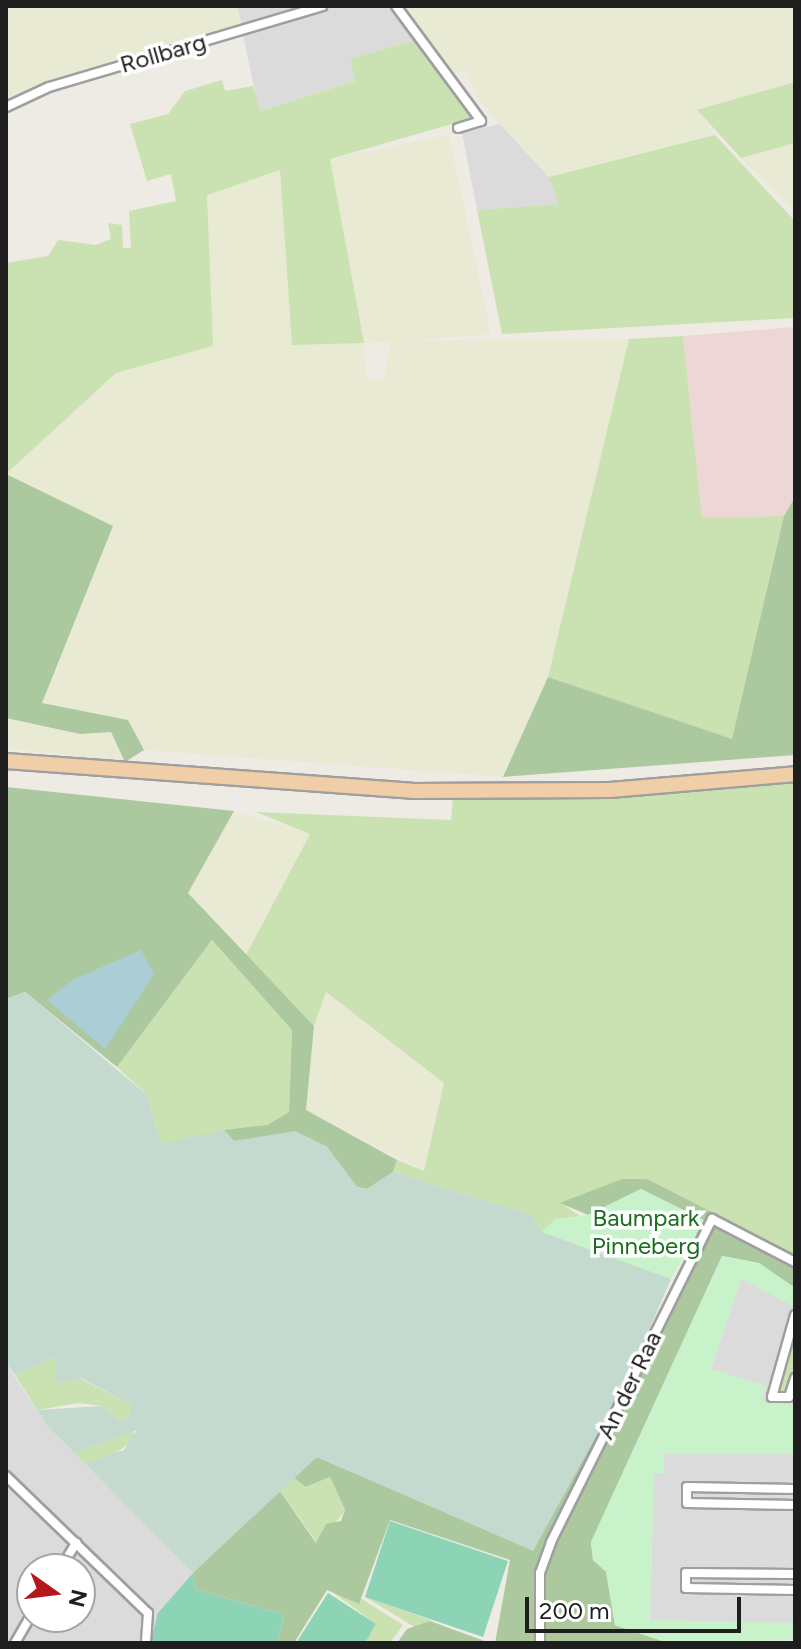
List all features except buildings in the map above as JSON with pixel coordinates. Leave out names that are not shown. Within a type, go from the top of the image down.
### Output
[{"type":"main road","points":[[6,761],[412,791],[610,790],[795,774]]},
{"type":"street","name":"Rollbarg","points":[[6,107],[49,87],[322,6]]},
{"type":"street","points":[[396,6],[481,121],[458,128]]},
{"type":"street","name":"An der Raa","points":[[540,1643],[540,1573],[551,1542],[712,1219],[795,1262]]},
{"type":"street","points":[[795,1315],[770,1392],[784,1401],[793,1391],[795,1378]]},
{"type":"street","points":[[6,1476],[148,1613],[146,1643]]},
{"type":"street","points":[[795,1489],[687,1487],[687,1503],[795,1505]]},
{"type":"street","points":[[763,1489],[763,1504]]},
{"type":"street","points":[[70,1553],[76,1543]]},
{"type":"street","points":[[795,1574],[686,1573],[686,1588],[795,1590]]},
{"type":"street","points":[[761,1574],[761,1589]]},
{"type":"shaded area","points":[[237,6],[390,6],[415,40],[350,59],[355,81],[259,111]]},
{"type":"shaded area","points":[[500,124],[549,177],[560,204],[477,210],[462,133]]},
{"type":"shaded area","points":[[795,327],[795,497],[784,516],[702,519],[683,336]]},
{"type":"shaded area","points":[[741,1278],[795,1307],[790,1405],[762,1401],[766,1386],[711,1370]]},
{"type":"shaded area","points":[[6,1363],[47,1426],[193,1573],[159,1613],[150,1643],[6,1643]]},
{"type":"shaded area","points":[[664,1454],[795,1454],[795,1623],[650,1621],[654,1473]]},
{"type":"green space","points":[[6,6],[237,6],[243,29],[6,97]]},
{"type":"green space","points":[[400,6],[788,6],[795,13],[795,82],[698,110],[715,135],[549,177],[481,103],[465,70],[451,73]]},
{"type":"green space","points":[[415,40],[473,118],[330,159],[364,343],[292,345],[280,170],[207,195],[213,346],[116,373],[6,474],[6,263],[48,256],[58,240],[96,245],[111,239],[108,223],[122,225],[123,248],[131,248],[129,211],[176,201],[171,174],[147,181],[130,124],[168,114],[185,91],[222,80],[225,91],[253,86],[260,111],[355,81],[350,59]]},
{"type":"green space","points":[[795,82],[795,143],[741,158],[697,110]]},
{"type":"green space","points":[[449,135],[491,334],[408,341],[629,339],[548,677],[503,777],[144,750],[128,720],[42,703],[113,527],[6,474],[116,373],[212,346],[206,195],[280,170],[292,345],[363,343],[329,159]],"holes":[[[390,342],[385,379],[366,379],[364,343]]]},
{"type":"green space","points":[[715,135],[795,221],[795,318],[502,334],[477,210],[559,204],[549,177]]},
{"type":"green space","points":[[795,143],[795,213],[741,158]]},
{"type":"green space","points":[[683,336],[702,518],[784,516],[732,740],[548,677],[629,339]]},
{"type":"green space","points":[[6,474],[113,526],[42,703],[128,720],[144,750],[125,762],[111,732],[80,734],[6,718]]},
{"type":"green space","points":[[795,497],[795,755],[503,777],[548,677],[732,739],[784,516]]},
{"type":"green space","points":[[6,718],[80,734],[111,732],[125,762],[6,748]]},
{"type":"green space","points":[[795,780],[795,1254],[647,1179],[561,1203],[671,1279],[542,1232],[532,1215],[393,1172],[397,1160],[424,1171],[444,1083],[326,992],[314,1026],[246,955],[310,834],[256,812],[451,820],[453,797],[608,795]]},
{"type":"green space","points":[[6,787],[234,811],[188,893],[314,1026],[306,1110],[397,1160],[393,1172],[367,1189],[357,1187],[326,1146],[280,1137],[234,1141],[224,1130],[267,1125],[289,1112],[292,1030],[212,940],[117,1067],[25,992],[6,999]]},
{"type":"green space","points":[[234,811],[310,834],[246,955],[188,893]]},
{"type":"green space","points":[[212,940],[292,1030],[289,1112],[267,1125],[161,1144],[147,1095],[117,1067]]},
{"type":"green space","points":[[25,992],[147,1095],[161,1144],[224,1130],[234,1141],[295,1131],[326,1146],[357,1187],[367,1189],[393,1172],[532,1215],[542,1232],[671,1279],[629,1376],[533,1551],[317,1457],[193,1573],[84,1463],[124,1450],[137,1430],[74,1453],[47,1426],[37,1410],[102,1406],[121,1422],[130,1417],[131,1405],[81,1378],[56,1383],[55,1357],[15,1375],[6,1363],[6,999]]},
{"type":"green space","points":[[326,992],[445,1084],[424,1171],[306,1110],[314,1026]]},
{"type":"green space","points":[[622,1179],[647,1179],[795,1254],[795,1288],[759,1263],[722,1256],[591,1542],[593,1560],[606,1571],[615,1625],[668,1643],[495,1643],[510,1560],[390,1520],[359,1604],[327,1590],[294,1643],[277,1643],[284,1615],[195,1589],[193,1573],[220,1541],[280,1491],[316,1543],[326,1524],[341,1521],[345,1510],[330,1477],[306,1487],[293,1477],[317,1457],[533,1550],[629,1376],[703,1220],[641,1189],[588,1215],[560,1203]]},
{"type":"green space","name":"Baumpark Pinneberg","points":[[641,1189],[704,1220],[671,1279],[542,1232],[555,1219],[588,1215]]},
{"type":"green space","points":[[722,1256],[759,1263],[795,1288],[795,1307],[741,1279],[711,1369],[766,1386],[762,1401],[790,1405],[795,1396],[795,1454],[664,1454],[664,1473],[654,1473],[650,1620],[795,1623],[795,1640],[668,1643],[615,1625],[606,1572],[593,1560],[591,1542]]},
{"type":"green space","points":[[795,1320],[795,1367],[787,1393],[778,1397],[774,1388]]},
{"type":"green space","points":[[55,1357],[58,1367],[131,1405],[131,1417],[121,1422],[102,1406],[79,1403],[37,1410],[15,1375]]},
{"type":"green space","points":[[132,1427],[135,1439],[105,1461],[84,1463],[74,1453]]},
{"type":"green space","points":[[293,1477],[307,1487],[330,1477],[345,1511],[317,1543],[279,1489]]},
{"type":"green space","points":[[390,1521],[508,1561],[483,1637],[365,1597]]},
{"type":"green space","points":[[193,1573],[195,1589],[284,1615],[277,1643],[150,1643],[158,1613]]},
{"type":"green space","points":[[331,1591],[362,1599],[403,1625],[390,1643],[365,1643],[376,1624]]},
{"type":"green space","points":[[328,1593],[376,1624],[365,1643],[296,1643]]},
{"type":"green space","points":[[365,1597],[431,1620],[418,1629]]},
{"type":"green space","points":[[430,1621],[490,1643],[397,1643],[407,1629]]},
{"type":"water","points":[[141,950],[154,974],[105,1049],[47,1000],[74,979]]}]
